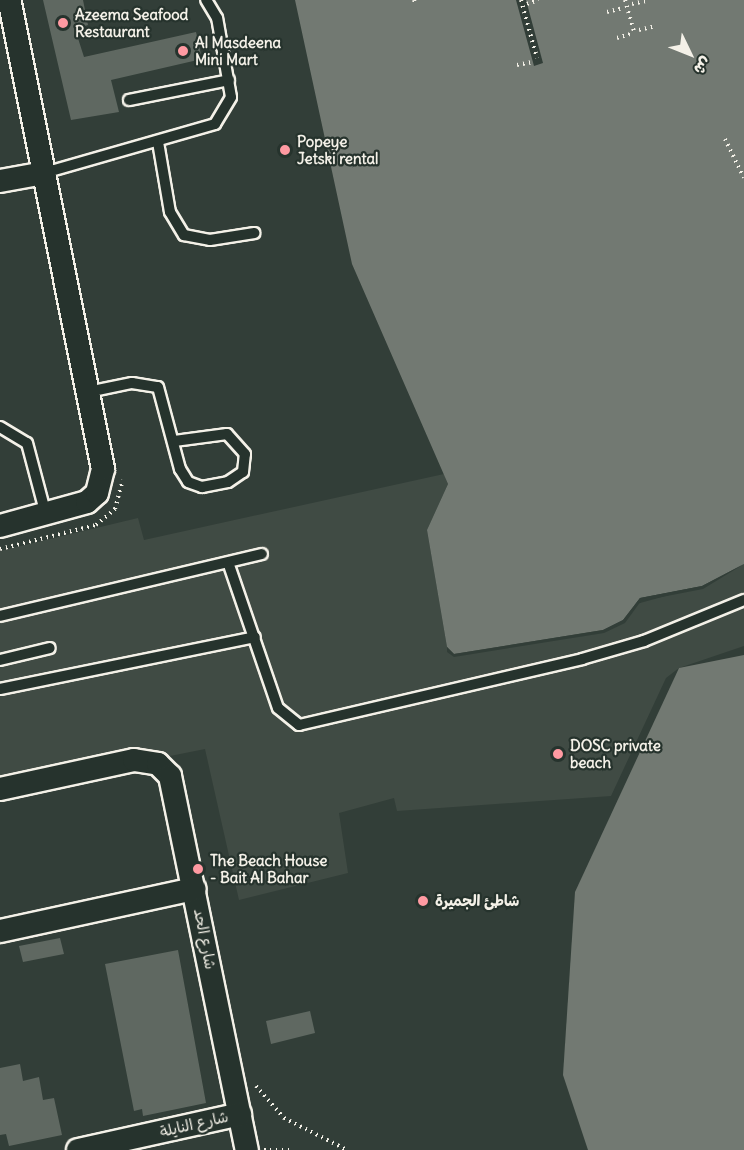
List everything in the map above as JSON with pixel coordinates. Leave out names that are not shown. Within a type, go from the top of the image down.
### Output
[{"type":"street","points":[[0,526],[87,502],[102,481],[88,392],[9,0]]},
{"type":"street","points":[[0,182],[44,173]]},
{"type":"street","points":[[0,789],[134,760],[158,764],[174,784],[195,889]]},
{"type":"street","name":"شارع الحد","points":[[0,931],[195,889],[248,1150]]},
{"type":"street","name":"شارع النايلة","points":[[78,1150],[240,1114]]},
{"type":"lane","points":[[44,173],[215,124],[231,97],[217,18],[206,0]]},
{"type":"lane","points":[[129,100],[229,80]]},
{"type":"lane","points":[[158,142],[170,212],[184,235],[210,240],[254,233]]},
{"type":"lane","points":[[88,392],[132,383],[158,387],[180,469],[194,485],[228,482],[243,472],[245,454],[227,434],[174,441]]},
{"type":"lane","points":[[0,427],[27,443],[46,515]]},
{"type":"lane","points":[[0,616],[229,565],[262,554]]},
{"type":"lane","points":[[229,565],[278,708],[299,725],[592,656],[744,600]]},
{"type":"lane","points":[[0,688],[255,637]]},
{"type":"lane","points":[[0,660],[50,648]]},
{"type":"path","points":[[521,0],[537,58]]},
{"type":"path","points":[[527,4],[538,0]]},
{"type":"path","points":[[626,0],[634,32]]},
{"type":"path","points":[[632,4],[646,1]]},
{"type":"path","points":[[607,12],[622,8]]},
{"type":"path","points":[[617,38],[656,26]]},
{"type":"path","points":[[517,65],[533,62]]},
{"type":"path","points":[[724,139],[744,178]]},
{"type":"path","points":[[253,1076],[266,1101],[284,1118],[347,1150]]},
{"type":"path","points":[[263,1150],[294,1150]]},
{"type":"shaded area","points":[[295,0],[744,0],[744,564],[702,586],[640,598],[623,620],[603,630],[454,654],[447,647],[427,530],[448,484],[352,264]]},
{"type":"shaded area","points":[[444,474],[448,484],[427,530],[447,647],[454,654],[702,586],[744,563],[744,646],[679,668],[666,678],[611,796],[397,811],[394,798],[339,813],[348,873],[239,900],[205,749],[0,790],[0,551],[138,518],[144,540]]},
{"type":"shaded area","points":[[744,655],[744,1150],[588,1150],[563,1075],[575,892],[679,668]]},
{"type":"pier","points":[[516,0],[526,0],[543,63],[534,66]]},
{"type":"pier","points":[[744,564],[703,589],[641,601],[625,623],[604,633],[454,657],[447,652],[447,647],[454,654],[603,630],[623,620],[640,598],[702,586]]},
{"type":"building","points":[[43,0],[83,0],[88,25],[75,29],[84,57],[196,32],[202,59],[111,80],[119,112],[71,120]]},
{"type":"building","points":[[60,938],[64,954],[23,962],[19,946]]},
{"type":"building","points":[[178,950],[206,1103],[143,1116],[142,1109],[134,1111],[105,964]]},
{"type":"building","points":[[310,1011],[315,1033],[271,1044],[266,1021]]},
{"type":"building","points":[[20,1064],[23,1081],[39,1077],[43,1100],[54,1098],[62,1135],[9,1146],[6,1134],[0,1135],[0,1068]]},
{"type":"place","name":"Azeema Seafood Restaurant","points":[[63,23]]},
{"type":"place","name":"Al Masdeena Mini Mart","points":[[183,51]]},
{"type":"place","name":"Popeye Jetski rental","points":[[285,150]]},
{"type":"place","name":"DOSC private beach","points":[[558,754]]},
{"type":"place","name":"The Beach House - Bait Al Bahar","points":[[198,869]]},
{"type":"place","name":"شاطئ الجميرة","points":[[423,901]]}]
